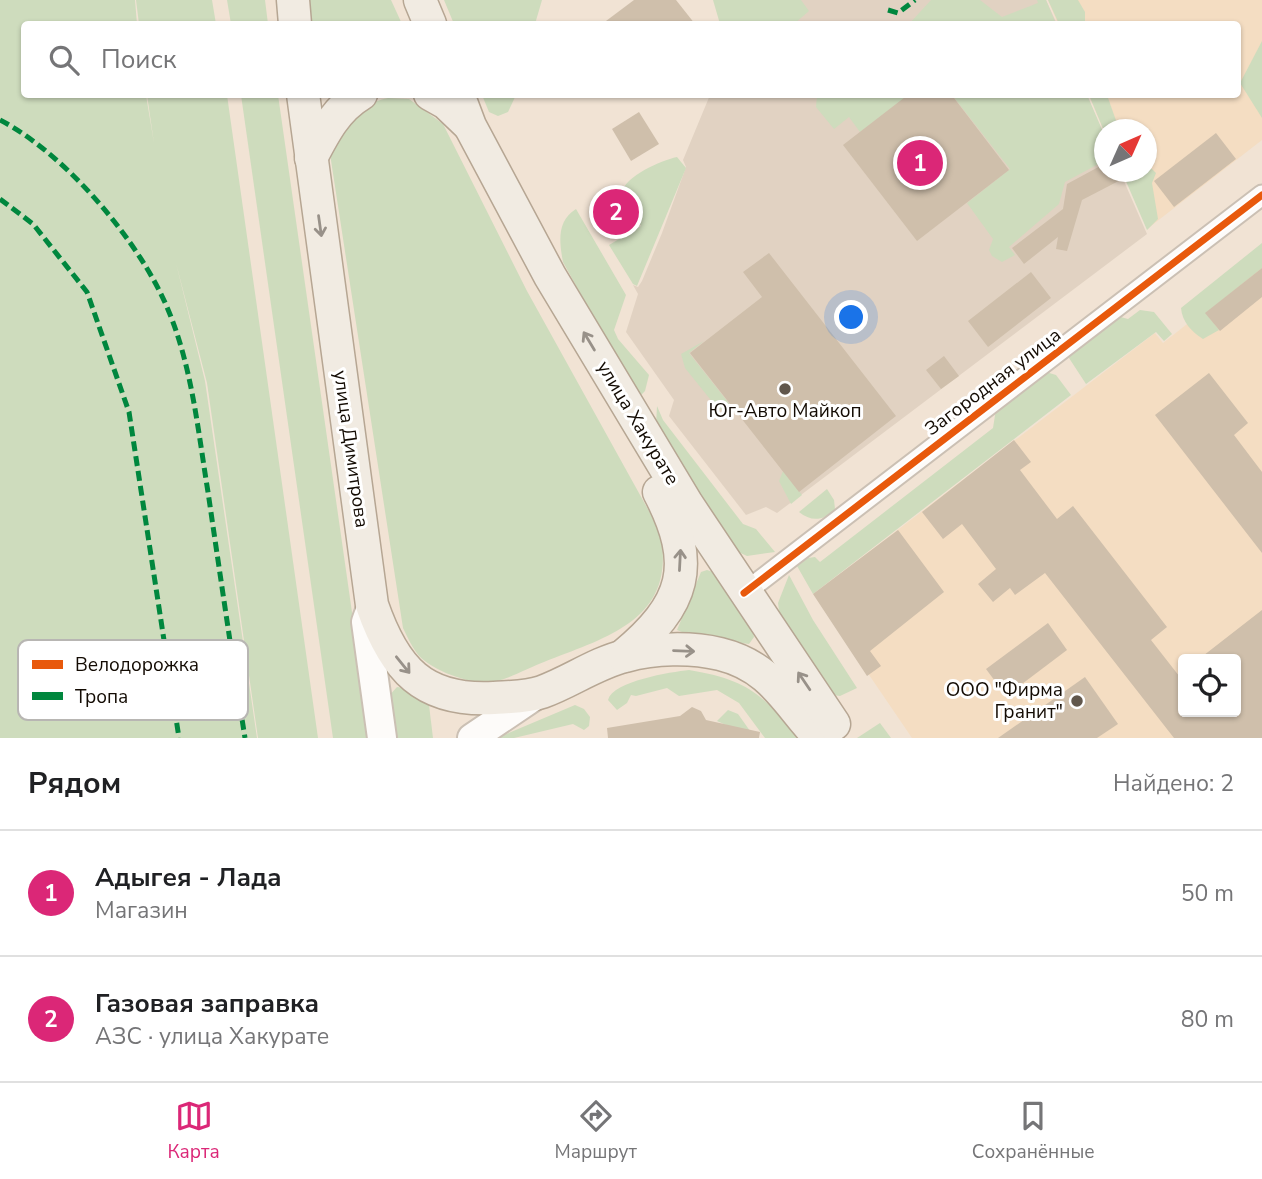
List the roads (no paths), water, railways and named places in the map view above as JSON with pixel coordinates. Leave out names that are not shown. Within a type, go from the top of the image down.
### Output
[{"type":"main road","points":[[293,0],[295,21]]},
{"type":"main road","points":[[420,0],[429,21]]},
{"type":"main road","name":"улица Димитрова","points":[[304,98],[372,605],[366,622],[382,738]]},
{"type":"main road","points":[[311,158],[325,129],[341,110],[356,98]]},
{"type":"main road","points":[[437,98],[470,126]]},
{"type":"main road","name":"улица Хакурате","points":[[460,98],[470,126],[550,276],[744,593],[841,738]]},
{"type":"main road","points":[[623,656],[651,633],[667,610],[678,588],[682,557],[676,525],[653,481],[643,430]]},
{"type":"main road","points":[[372,605],[383,638],[390,649],[411,675],[428,688],[450,697],[477,699],[540,693]]},
{"type":"main road","points":[[472,738],[540,693],[623,656],[660,650],[722,655],[766,675],[786,694],[820,738]]},
{"type":"street","name":"Загородная улица","points":[[744,593],[1262,195]]},
{"type":"place","name":"Адыгея - Лада","points":[[920,163]]},
{"type":"place","name":"Газовая заправка","points":[[616,212]]},
{"type":"place","name":"Юг-Авто Майкоп","points":[[785,389]]},
{"type":"place","name":"ООО \"Фирма Гранит\"","points":[[1077,701]]}]
